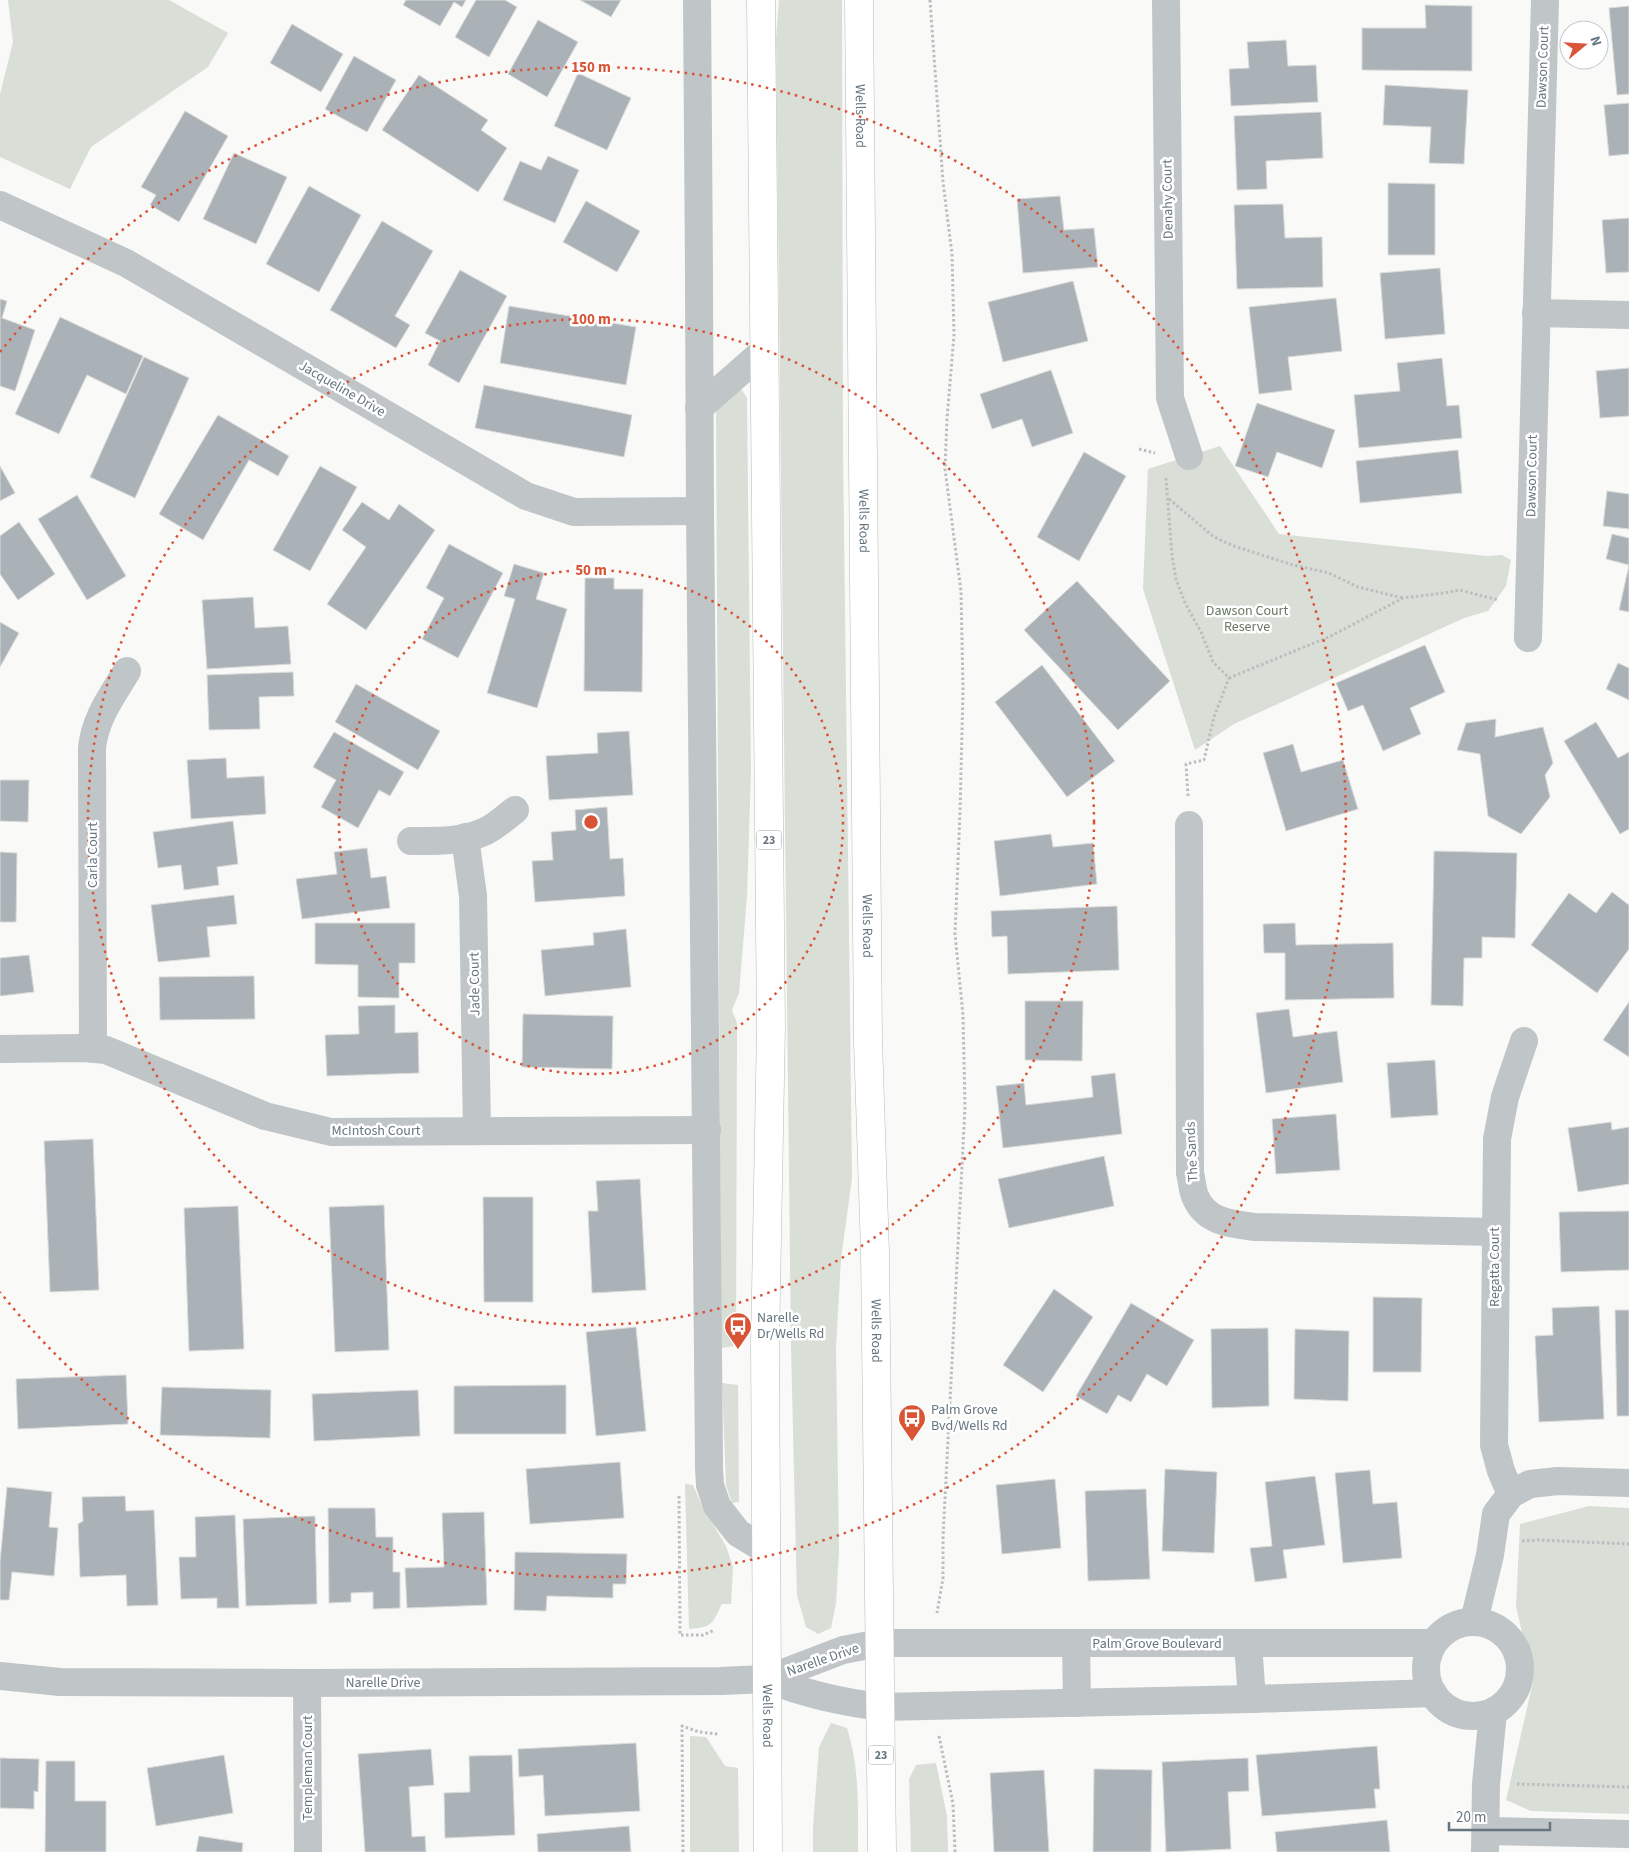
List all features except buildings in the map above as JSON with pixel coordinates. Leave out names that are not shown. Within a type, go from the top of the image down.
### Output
[{"type":"main road","name":"Wells Road","points":[[761,0],[771,1027],[765,1344],[768,1852]]},
{"type":"main road","name":"Wells Road","points":[[859,0],[868,1041],[876,1252],[882,1852]]},
{"type":"street","points":[[697,0],[699,408],[710,1485],[717,1506],[738,1533],[766,1550]]},
{"type":"street","name":"Denahy Court","points":[[1166,0],[1170,398],[1189,456]]},
{"type":"street","name":"Dawson Court","points":[[1528,638],[1545,0]]},
{"type":"street","name":"Jacqueline Drive","points":[[0,205],[126,263],[526,496],[574,512],[700,511]]},
{"type":"street","points":[[1536,313],[1629,315]]},
{"type":"street","points":[[699,408],[765,350]]},
{"type":"street","name":"Carla Court","points":[[93,1048],[92,748],[94,733],[100,716],[128,671]]},
{"type":"street","points":[[411,841],[447,840],[465,837],[487,830],[515,810]]},
{"type":"street","name":"The Sands","points":[[1189,825],[1190,1173],[1195,1196],[1207,1214],[1227,1223],[1255,1227],[1495,1232]]},
{"type":"street","name":"Jade Court","points":[[465,837],[473,896],[477,1130]]},
{"type":"street","name":"Regatta Court","points":[[1510,1494],[1494,1445],[1497,1139],[1505,1097],[1524,1041]]},
{"type":"street","name":"McIntosh Court","points":[[0,1049],[93,1048],[106,1050],[264,1116],[331,1132],[707,1130]]},
{"type":"street","points":[[1474,1621],[1496,1514],[1510,1494],[1530,1484],[1558,1481],[1629,1483]]},
{"type":"street","points":[[1490,1549],[1504,1633]]},
{"type":"street","points":[[1474,1621],[1490,1624],[1504,1633],[1514,1645],[1519,1660],[1520,1675],[1506,1703],[1479,1713],[1453,1711],[1442,1704],[1433,1693],[1428,1681],[1426,1668],[1428,1655],[1433,1643],[1444,1631],[1459,1624],[1474,1621]]},
{"type":"street","name":"Palm Grove Boulevard","points":[[880,1643],[1433,1643]]},
{"type":"street","name":"Narelle Drive","points":[[0,1676],[60,1682],[307,1683],[766,1679],[843,1650],[880,1643]]},
{"type":"street","points":[[1076,1644],[1077,1703]]},
{"type":"street","points":[[1248,1644],[1252,1699]]},
{"type":"street","name":"Narelle Drive","points":[[766,1679],[827,1699],[881,1707]]},
{"type":"street","name":"Templeman Court","points":[[307,1683],[308,1852]]},
{"type":"street","points":[[881,1707],[1433,1693]]},
{"type":"street","points":[[1479,1713],[1486,1784],[1486,1841],[1629,1834]]},
{"type":"path","points":[[930,0],[943,182],[952,254],[954,335],[945,469],[961,592],[963,690],[955,934],[962,1015],[965,1107],[943,1578],[937,1607],[934,1643]]},
{"type":"path","points":[[1139,449],[1162,454]]},
{"type":"path","points":[[1165,473],[1171,548],[1176,580],[1213,662],[1229,678]]},
{"type":"path","points":[[1168,499],[1214,537],[1234,546],[1293,565],[1329,573],[1358,587],[1403,598],[1444,594],[1460,590],[1478,594]]},
{"type":"path","points":[[1189,825],[1186,764],[1204,760],[1214,717],[1229,678],[1330,636],[1403,598]]},
{"type":"path","points":[[1490,1549],[1539,1540],[1629,1544]]},
{"type":"path","points":[[680,1635],[703,1634],[715,1630]]},
{"type":"path","points":[[935,1706],[953,1804],[955,1852]]},
{"type":"path","points":[[683,1852],[682,1726],[699,1732],[718,1734]]},
{"type":"path","points":[[1486,1784],[1629,1786]]},
{"type":"green space","points":[[8,0],[169,0],[228,33],[208,67],[91,147],[70,189],[0,157],[0,94],[13,42]]},
{"type":"green space","points":[[779,0],[842,0],[843,449],[852,1178],[841,1259],[836,1347],[839,1551],[836,1603],[831,1628],[818,1634],[806,1627],[797,1595],[791,1348],[776,39]]},
{"type":"green space","points":[[742,390],[747,398],[751,770],[747,897],[739,993],[732,1010],[737,1023],[736,1346],[721,1348],[716,413],[720,403],[727,394]]},
{"type":"green space","name":"Dawson Court Reserve","points":[[1220,446],[1279,534],[1487,556],[1502,555],[1511,560],[1506,586],[1488,611],[1464,618],[1234,724],[1195,750],[1143,589],[1148,469]]},
{"type":"green space","points":[[722,1383],[738,1385],[739,1502],[732,1503],[726,1485]]},
{"type":"green space","points":[[685,1484],[693,1485],[702,1506],[726,1546],[733,1567],[731,1604],[722,1604],[711,1623],[703,1627],[689,1629]]},
{"type":"green space","points":[[1589,1506],[1629,1508],[1629,1814],[1531,1811],[1506,1800],[1533,1682],[1516,1606],[1520,1524]]},
{"type":"green space","points":[[831,1723],[847,1728],[851,1743],[856,1774],[858,1852],[813,1852],[819,1747]]},
{"type":"green space","points":[[690,1736],[706,1737],[725,1766],[738,1768],[739,1852],[690,1852]]},
{"type":"green space","points":[[936,1763],[947,1816],[948,1852],[911,1852],[909,1779],[916,1765]]},
{"type":"place","name":"Narelle Dr/Wells Rd","points":[[738,1350]]},
{"type":"place","name":"Palm Grove Bvd/Wells Rd","points":[[912,1442]]}]
